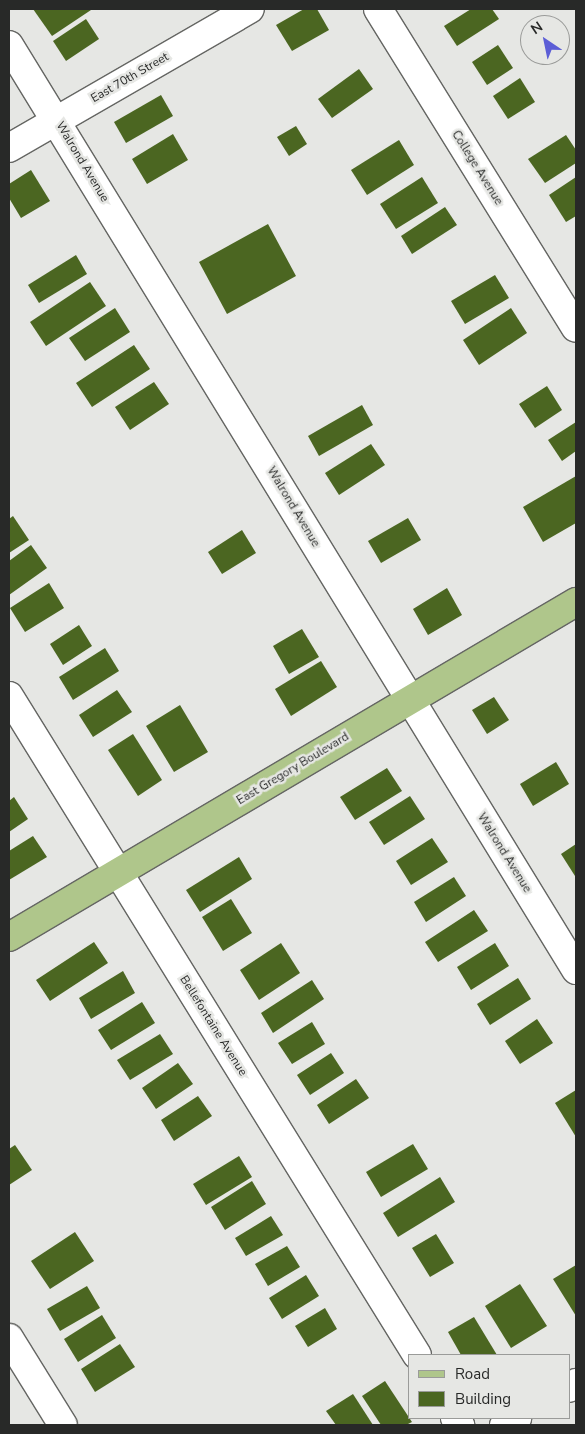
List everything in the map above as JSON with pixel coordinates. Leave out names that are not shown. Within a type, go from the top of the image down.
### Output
[{"type":"main road","name":"East Gregory Boulevard","points":[[9,937],[576,602]]},
{"type":"street","name":"East 70th Street","points":[[9,148],[250,9]]},
{"type":"street","name":"College Avenue","points":[[378,9],[576,328]]},
{"type":"street","name":"Walrond Avenue","points":[[9,45],[57,120],[576,970]]},
{"type":"street","name":"Bellefontaine Avenue","points":[[9,696],[416,1354]]},
{"type":"street","points":[[9,1338],[63,1425]]},
{"type":"street","points":[[504,1425],[515,1419]]},
{"type":"building","points":[[33,9],[89,9],[91,10],[52,36]]},
{"type":"building","points":[[304,9],[317,9],[329,30],[292,51],[276,25]]},
{"type":"building","points":[[471,9],[492,9],[499,19],[457,46],[444,26]]},
{"type":"building","points":[[86,19],[99,39],[66,61],[53,41]]},
{"type":"building","points":[[498,45],[513,68],[487,85],[472,62]]},
{"type":"building","points":[[359,69],[373,89],[332,118],[318,99]]},
{"type":"building","points":[[520,78],[535,102],[508,119],[493,96]]},
{"type":"building","points":[[161,95],[173,116],[126,143],[114,122]]},
{"type":"building","points":[[296,126],[307,144],[289,156],[277,137]]},
{"type":"building","points":[[173,134],[188,160],[147,184],[132,159]]},
{"type":"building","points":[[566,135],[576,150],[576,163],[545,183],[528,159]]},
{"type":"building","points":[[399,140],[414,165],[367,195],[351,170]]},
{"type":"building","points":[[31,170],[50,201],[21,218],[9,198],[9,184]]},
{"type":"building","points":[[422,177],[438,203],[396,229],[380,204]]},
{"type":"building","points":[[576,177],[576,216],[566,222],[549,195]]},
{"type":"building","points":[[445,207],[457,225],[412,254],[401,236]]},
{"type":"building","points":[[268,224],[296,276],[227,314],[199,262]]},
{"type":"building","points":[[76,255],[87,274],[39,303],[28,285]]},
{"type":"building","points":[[495,275],[509,298],[465,324],[451,301]]},
{"type":"building","points":[[90,282],[106,306],[46,346],[30,322]]},
{"type":"building","points":[[115,308],[130,332],[85,361],[69,338]]},
{"type":"building","points":[[511,308],[527,333],[479,365],[463,340]]},
{"type":"building","points":[[134,345],[150,369],[92,407],[76,383]]},
{"type":"building","points":[[154,382],[169,404],[130,430],[115,407]]},
{"type":"building","points":[[547,386],[562,410],[535,428],[519,404]]},
{"type":"building","points":[[362,405],[373,425],[319,456],[308,436]]},
{"type":"building","points":[[576,422],[576,451],[562,461],[548,440]]},
{"type":"building","points":[[371,444],[385,465],[339,495],[325,473]]},
{"type":"building","points":[[576,476],[576,523],[543,542],[523,507]]},
{"type":"building","points":[[13,516],[29,540],[9,553],[9,519]]},
{"type":"building","points":[[408,518],[421,540],[381,563],[368,541]]},
{"type":"building","points":[[242,530],[256,553],[222,574],[208,552]]},
{"type":"building","points":[[31,545],[47,568],[9,595],[9,561]]},
{"type":"building","points":[[49,583],[64,608],[25,632],[10,608]]},
{"type":"building","points":[[447,588],[462,615],[428,635],[413,609]]},
{"type":"building","points":[[79,625],[92,646],[63,665],[50,644]]},
{"type":"building","points":[[302,629],[319,657],[289,674],[273,646]]},
{"type":"building","points":[[105,648],[119,671],[73,700],[59,677]]},
{"type":"building","points":[[321,661],[337,687],[291,716],[275,689]]},
{"type":"building","points":[[117,690],[132,712],[93,737],[79,715]]},
{"type":"building","points":[[494,697],[509,720],[487,734],[472,710]]},
{"type":"building","points":[[180,705],[208,752],[174,772],[146,726]]},
{"type":"building","points":[[133,734],[162,780],[138,796],[108,750]]},
{"type":"building","points":[[556,762],[569,784],[533,806],[520,784]]},
{"type":"building","points":[[387,768],[402,791],[355,820],[340,797]]},
{"type":"building","points":[[410,796],[425,819],[384,845],[369,822]]},
{"type":"building","points":[[14,797],[28,819],[9,832],[9,801]]},
{"type":"building","points":[[33,836],[47,857],[9,880],[9,851]]},
{"type":"building","points":[[432,838],[448,862],[411,885],[396,861]]},
{"type":"building","points":[[576,844],[576,875],[575,876],[561,854]]},
{"type":"building","points":[[239,857],[252,879],[200,912],[186,890]]},
{"type":"building","points":[[454,877],[466,896],[426,922],[414,902]]},
{"type":"building","points":[[231,899],[252,933],[223,951],[202,917]]},
{"type":"building","points":[[474,910],[488,931],[438,962],[425,942]]},
{"type":"building","points":[[94,942],[108,963],[50,1001],[36,980]]},
{"type":"building","points":[[281,943],[300,973],[259,1000],[240,970]]},
{"type":"building","points":[[495,943],[509,966],[471,990],[457,967]]},
{"type":"building","points":[[123,971],[135,993],[91,1019],[79,998]]},
{"type":"building","points":[[518,978],[531,999],[490,1025],[477,1004]]},
{"type":"building","points":[[312,980],[324,999],[273,1033],[261,1013]]},
{"type":"building","points":[[142,1002],[155,1023],[111,1050],[98,1030]]},
{"type":"building","points":[[537,1019],[553,1043],[520,1064],[505,1041]]},
{"type":"building","points":[[312,1022],[325,1044],[292,1064],[278,1043]]},
{"type":"building","points":[[160,1034],[173,1054],[130,1080],[117,1060]]},
{"type":"building","points":[[331,1053],[344,1073],[310,1095],[297,1075]]},
{"type":"building","points":[[178,1063],[193,1084],[156,1109],[142,1088]]},
{"type":"building","points":[[356,1079],[369,1098],[329,1124],[317,1105]]},
{"type":"building","points":[[576,1090],[576,1137],[555,1103]]},
{"type":"building","points":[[198,1096],[212,1116],[174,1141],[161,1120]]},
{"type":"building","points":[[413,1144],[428,1169],[381,1197],[366,1172]]},
{"type":"building","points":[[15,1145],[32,1170],[9,1185],[9,1149]]},
{"type":"building","points":[[239,1156],[252,1177],[206,1205],[193,1184]]},
{"type":"building","points":[[440,1177],[455,1202],[398,1237],[383,1213]]},
{"type":"building","points":[[252,1181],[266,1204],[225,1230],[211,1207]]},
{"type":"building","points":[[271,1216],[283,1235],[246,1256],[235,1238]]},
{"type":"building","points":[[75,1232],[94,1261],[50,1289],[31,1261]]},
{"type":"building","points":[[436,1234],[454,1263],[430,1277],[412,1248]]},
{"type":"building","points":[[287,1246],[300,1267],[268,1286],[255,1264]]},
{"type":"building","points":[[576,1265],[576,1316],[553,1279]]},
{"type":"building","points":[[306,1275],[319,1296],[282,1319],[269,1298]]},
{"type":"building","points":[[520,1284],[547,1326],[511,1348],[485,1306]]},
{"type":"building","points":[[87,1286],[100,1308],[60,1331],[47,1309]]},
{"type":"building","points":[[325,1308],[337,1329],[308,1347],[295,1326]]},
{"type":"building","points":[[102,1315],[116,1338],[78,1362],[64,1339]]},
{"type":"building","points":[[474,1317],[496,1354],[460,1354],[448,1332]]},
{"type":"building","points":[[120,1344],[135,1367],[95,1392],[81,1369]]},
{"type":"building","points":[[385,1381],[408,1416],[408,1419],[412,1422],[406,1425],[381,1425],[362,1396]]},
{"type":"building","points":[[353,1394],[373,1425],[336,1425],[326,1411]]}]
